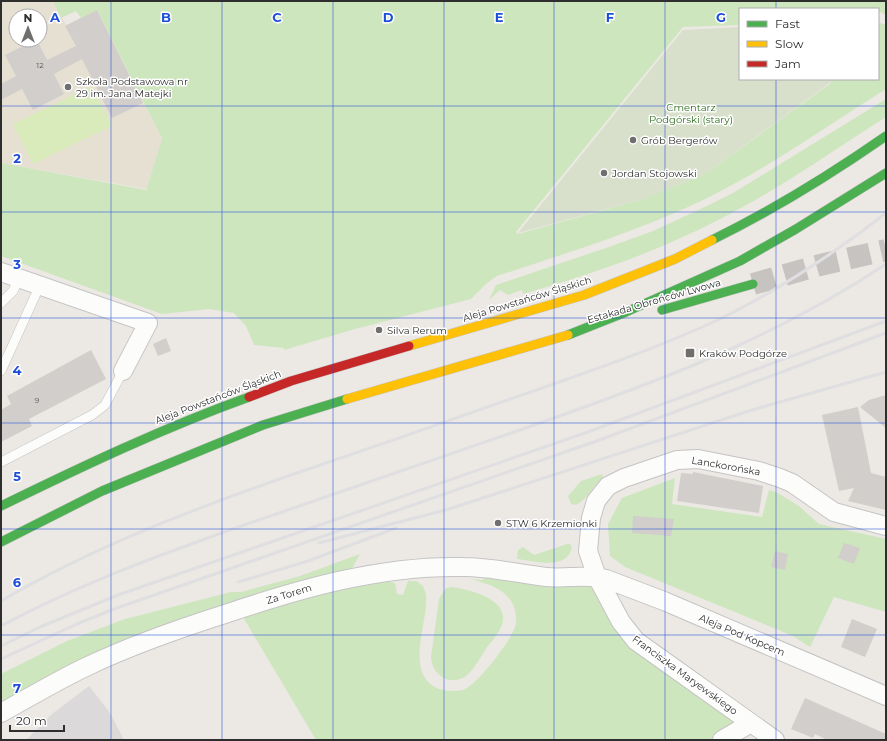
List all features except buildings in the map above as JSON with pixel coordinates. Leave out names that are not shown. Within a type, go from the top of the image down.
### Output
[{"type":"main road","name":"Aleja Powstańców Śląskich","points":[[1,506],[100,457],[234,402],[299,379],[584,295],[675,259],[760,216],[834,172],[886,136]]},
{"type":"main road","points":[[1,542],[102,491],[263,425],[408,380],[561,338],[678,290],[740,261],[796,229],[886,173]]},
{"type":"main road","name":"Estakada Obrońców Lwowa","points":[[561,338],[753,284]]},
{"type":"street","points":[[1,272],[148,323],[123,371]]},
{"type":"street","name":"Lanckorońska","points":[[598,577],[588,551],[592,512],[599,495],[608,486],[624,478],[676,460],[698,459],[771,475],[792,483],[834,512],[886,526]]},
{"type":"street","name":"Za Torem","points":[[1,712],[87,666],[158,636],[316,586],[371,574],[435,567],[465,566],[553,577],[598,577]]},
{"type":"street","name":"Aleja Pod Kopcem","points":[[598,577],[664,601],[886,696]]},
{"type":"street","name":"Franciszka Maryewskiego","points":[[598,577],[621,622],[636,641],[775,740]]},
{"type":"street","points":[[722,740],[751,723]]},
{"type":"lane","points":[[1,303],[13,291],[19,278]]},
{"type":"lane","points":[[1,371],[40,285]]},
{"type":"lane","points":[[1,462],[92,415],[105,405],[123,371]]},
{"type":"shaded area","name":"Szkoła Podstawowa nr 29 im. Jana Matejki","points":[[1,1],[53,1],[66,25],[97,10],[162,140],[146,189],[1,163]]},
{"type":"shaded area","points":[[89,686],[110,713],[124,740],[26,740],[52,714]]},
{"type":"green space","points":[[53,1],[886,1],[886,15],[879,12],[879,8],[739,8],[739,25],[683,27],[516,232],[518,234],[640,200],[705,174],[831,83],[830,80],[879,80],[879,22],[886,25],[886,89],[764,167],[714,195],[665,217],[593,244],[497,276],[487,283],[471,299],[355,329],[284,350],[284,348],[254,345],[246,326],[234,313],[209,309],[162,314],[1,256],[1,163],[146,190],[162,139],[97,10],[81,18],[76,11],[61,18]]},
{"type":"green space","name":"Cmentarz Podgórski (stary)","points":[[739,27],[739,80],[829,80],[831,82],[705,174],[640,200],[518,233],[683,30]]},
{"type":"green space","points":[[92,86],[112,126],[33,164],[13,124]]},
{"type":"green space","points":[[886,99],[886,117],[766,194],[700,229],[675,241],[600,270],[523,294],[522,290],[508,295],[500,290],[489,300],[496,285],[653,231],[733,193]]},
{"type":"green space","points":[[602,474],[603,478],[584,499],[576,505],[571,504],[568,496],[581,481]]},
{"type":"green space","points":[[675,478],[672,504],[762,517],[769,490],[776,492],[799,506],[819,524],[886,539],[886,612],[834,597],[810,647],[793,636],[625,567],[610,556],[608,524],[622,498]]},
{"type":"green space","points":[[570,544],[572,547],[569,554],[564,559],[557,562],[549,563],[517,559],[518,550],[523,547],[534,555]]},
{"type":"green space","points":[[360,554],[351,570],[330,574],[229,603],[1,706],[1,674],[67,641],[125,619],[231,592],[241,592],[300,576]]},
{"type":"green space","points":[[486,576],[553,585],[592,587],[617,629],[736,723],[717,740],[316,740],[243,617],[320,593],[364,584],[381,582],[395,583],[397,594],[403,595],[408,581],[416,581],[423,586],[426,594],[425,613],[420,644],[420,663],[423,675],[436,688],[448,691],[460,691],[469,686],[484,672],[507,642],[516,624],[515,610],[507,596],[498,589],[472,579],[483,580]]},
{"type":"green space","points":[[452,587],[488,598],[496,603],[501,610],[503,618],[501,627],[472,670],[460,679],[448,680],[438,674],[432,663],[431,657],[439,599],[446,588]]},
{"type":"tunnel","points":[[753,284],[820,265],[886,250]]},
{"type":"railway","points":[[1,601],[71,563],[180,516],[291,475],[590,371],[700,328],[744,307],[786,283],[807,270],[886,213]]},
{"type":"railway","points":[[1,626],[31,610],[93,582],[155,557],[611,398],[706,360],[798,316],[886,264]]},
{"type":"railway","points":[[1,646],[40,627],[118,595],[585,433],[886,321]]},
{"type":"railway","points":[[1,659],[77,624],[114,609],[594,442],[886,333]]},
{"type":"railway","points":[[319,543],[449,509],[752,410],[886,372]]},
{"type":"railway","points":[[238,582],[308,561],[396,528]]},
{"type":"traffic: fast","points":[[712,240],[757,217],[801,191],[886,136]]},
{"type":"traffic: fast","points":[[568,335],[626,312],[740,261],[796,229],[886,173]]},
{"type":"traffic: fast","points":[[662,310],[753,284]]},
{"type":"traffic: fast","points":[[1,506],[124,448],[186,421],[249,397]]},
{"type":"traffic: fast","points":[[1,542],[102,491],[263,425],[347,399]]},
{"type":"traffic: slow","points":[[409,346],[584,295],[675,259],[712,240]]},
{"type":"traffic: slow","points":[[347,399],[568,335]]},
{"type":"traffic: jam","points":[[249,397],[291,381],[409,346]]},
{"type":"place","name":"Szkoła Podstawowa nr 29 im. Jana Matejki","points":[[68,87]]},
{"type":"place","name":"Grób Bergerów","points":[[633,140]]},
{"type":"place","name":"Jordan Stojowski","points":[[604,173]]},
{"type":"place","name":"Silva Rerum","points":[[379,330]]},
{"type":"place","name":"Kraków Podgórze","points":[[690,353]]},
{"type":"place","name":"STW 6 Krzemionki","points":[[498,523]]}]
